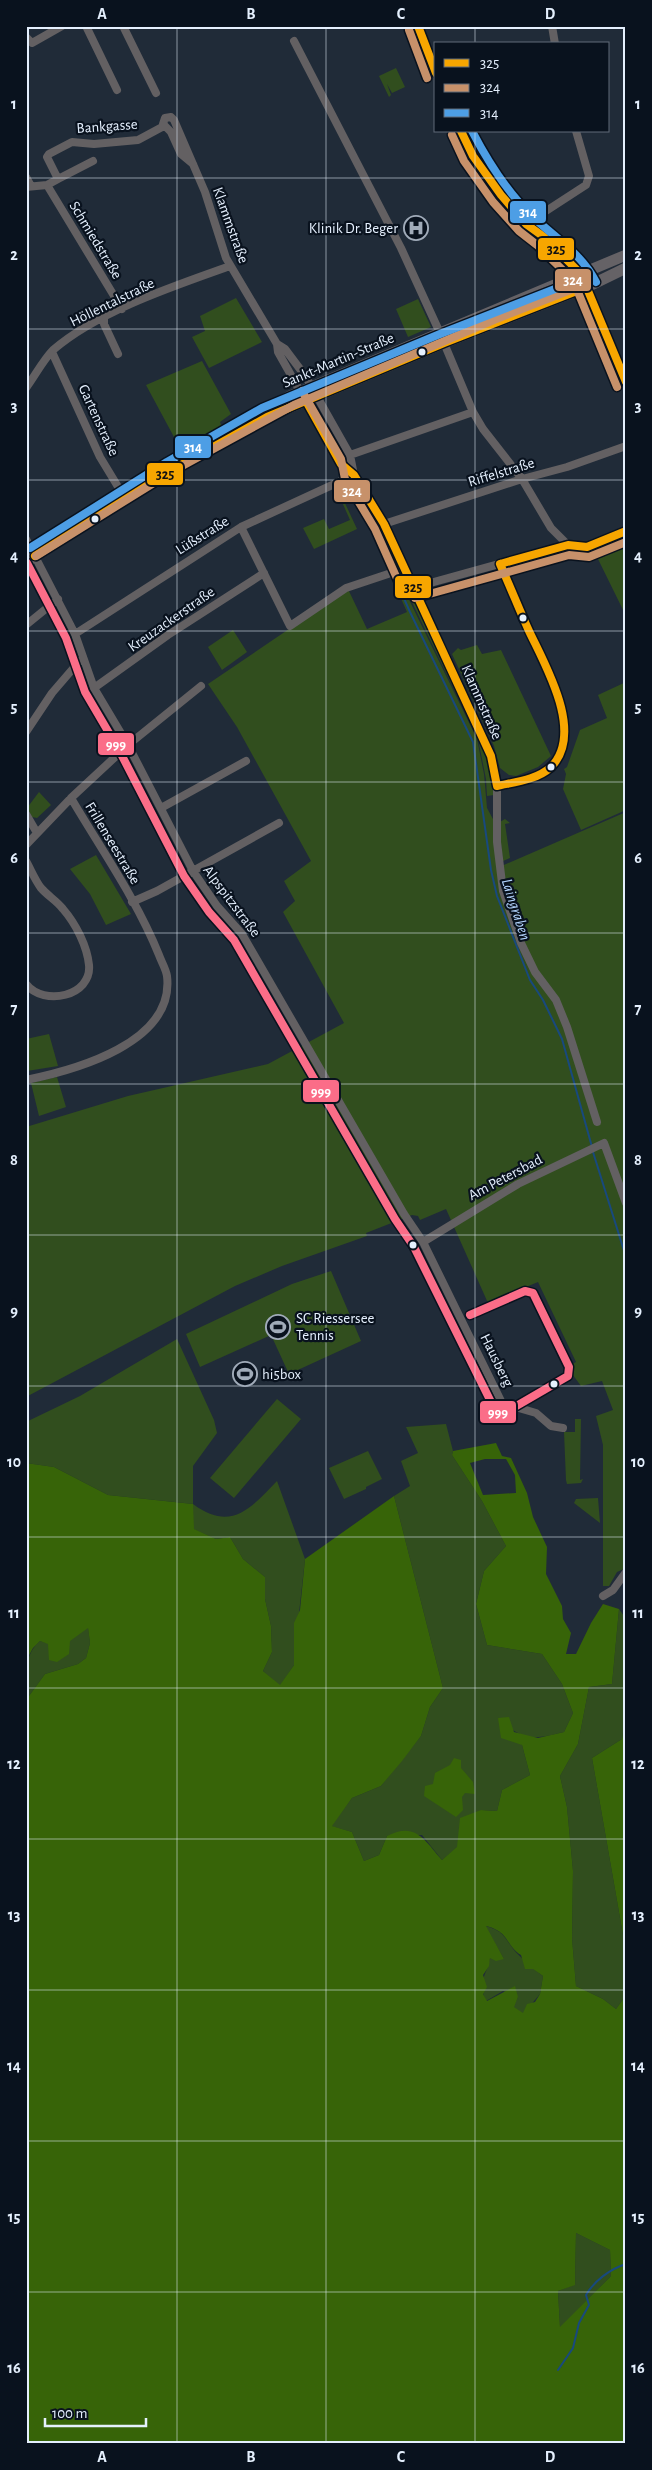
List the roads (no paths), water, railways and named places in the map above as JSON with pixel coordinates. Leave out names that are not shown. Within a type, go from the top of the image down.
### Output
[{"type":"main road","name":"Sankt-Martin-Straße","points":[[29,552],[124,495],[308,394],[442,338],[626,255]]},
{"type":"main road","name":"Sankt-Martin-Straße","points":[[442,338],[587,287],[626,268]]},
{"type":"street","points":[[29,40],[62,26]]},
{"type":"street","points":[[86,26],[117,90]]},
{"type":"street","points":[[123,26],[156,93]]},
{"type":"street","points":[[418,26],[434,69]]},
{"type":"street","points":[[552,26],[555,42]]},
{"type":"street","points":[[294,42],[401,248],[474,412],[489,438],[522,479],[551,528],[568,545]]},
{"type":"street","name":"Klammstraße","points":[[193,164],[181,154],[171,132],[164,126],[163,121],[166,117],[174,120],[193,164],[205,192],[230,266],[277,344],[278,352],[350,455],[354,475]]},
{"type":"street","name":"Bankgasse","points":[[58,179],[48,161],[49,154],[72,142],[94,144],[144,138],[164,126]]},
{"type":"street","points":[[461,132],[478,164],[501,195],[526,224],[564,255],[582,275],[626,383]]},
{"type":"street","points":[[526,224],[586,185],[589,176],[576,132]]},
{"type":"street","points":[[26,177],[29,187],[46,185],[93,161]]},
{"type":"street","name":"Schmiedstraße","points":[[46,185],[122,309]]},
{"type":"street","name":"Höllentalstraße","points":[[26,388],[52,352],[84,327],[122,309],[230,266]]},
{"type":"street","points":[[104,319],[104,324],[118,354]]},
{"type":"street","name":"Klammstraße","points":[[277,344],[285,349],[341,464],[354,475],[384,524],[491,756],[498,786],[497,842],[503,890],[522,943],[535,972],[556,1000],[568,1027],[597,1122]]},
{"type":"street","name":"Gartenstraße","points":[[52,352],[100,456],[124,495]]},
{"type":"street","points":[[350,455],[474,412]]},
{"type":"street","name":"Riffelstraße","points":[[384,524],[522,479],[567,467],[626,446]]},
{"type":"street","name":"Lüßstraße","points":[[75,634],[241,527],[354,475]]},
{"type":"street","points":[[241,527],[290,626],[346,588],[388,574]]},
{"type":"street","points":[[412,588],[568,545],[587,548],[626,531]]},
{"type":"street","name":"Alpspitzstraße","points":[[29,552],[58,599],[75,634],[94,688],[128,745],[193,871],[217,906],[242,934],[399,1205],[423,1242]]},
{"type":"street","name":"Kreuzackerstraße","points":[[94,688],[168,635],[264,573]]},
{"type":"street","points":[[26,626],[58,599]]},
{"type":"street","points":[[26,732],[52,693],[82,657]]},
{"type":"street","points":[[26,845],[71,798],[128,745],[202,686]]},
{"type":"street","points":[[161,808],[246,761]]},
{"type":"street","name":"Frillenseestraße","points":[[26,1080],[68,1070],[108,1056],[152,1024],[161,1009],[166,994],[167,976],[155,946],[132,902],[71,798]]},
{"type":"street","points":[[26,814],[37,833]]},
{"type":"street","name":"Frillenseestraße","points":[[132,902],[193,871],[279,823]]},
{"type":"street","points":[[26,861],[39,886],[63,908],[80,934],[89,964],[89,972],[78,988],[66,995],[51,998],[38,995],[26,984]]},
{"type":"street","name":"Am Petersbad","points":[[423,1242],[518,1184],[596,1146],[626,1203]]},
{"type":"street","name":"Hausberg","points":[[423,1242],[502,1404],[536,1413],[551,1426],[563,1428]]},
{"type":"street","points":[[603,1596],[613,1590],[626,1572]]},
{"type":"waterway","name":"Laingraben","points":[[378,540],[410,612],[473,742],[491,870],[497,896],[530,980],[543,1000],[562,1039],[592,1147]]},
{"type":"waterway","name":"Laingraben","points":[[593,1152],[626,1257]]},
{"type":"waterway","name":"Laingraben","points":[[558,2370],[573,2348],[579,2323],[589,2305],[586,2295],[603,2276],[626,2264]]},
{"type":"place","name":"Klinik Dr. Beger","points":[[416,228]]},
{"type":"place","name":"SC Riessersee Tennis","points":[[278,1327]]},
{"type":"place","name":"hi5box","points":[[245,1374]]}]
